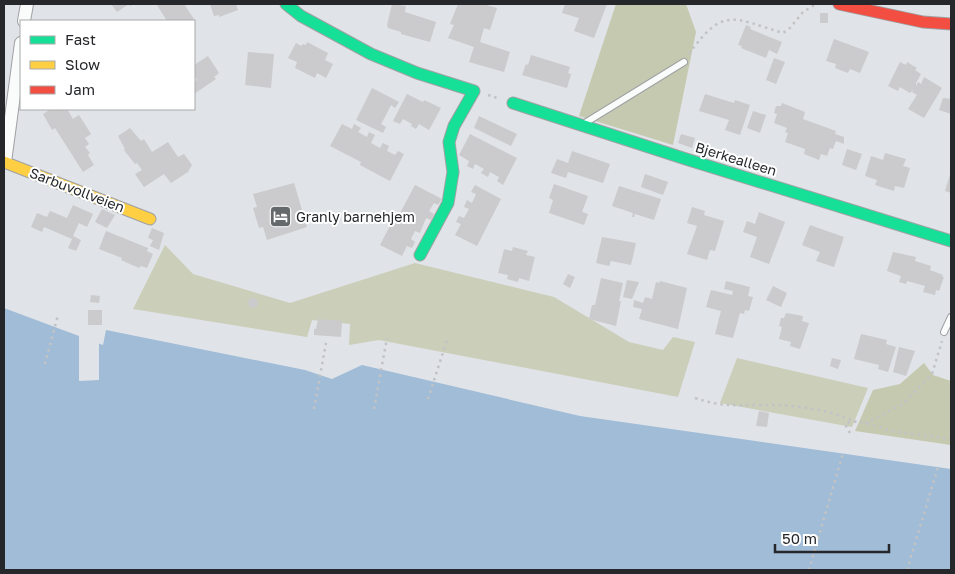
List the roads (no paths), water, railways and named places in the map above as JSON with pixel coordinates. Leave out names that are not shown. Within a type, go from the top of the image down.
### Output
[{"type":"street","points":[[24,20],[27,4]]},
{"type":"street","points":[[286,4],[301,16],[371,54],[417,73],[474,91],[454,126],[449,142],[453,172],[448,204],[420,255]]},
{"type":"street","points":[[839,4],[860,6],[906,19],[951,24]]},
{"type":"street","name":"Sarbuvollveien","points":[[20,50],[4,162],[150,219]]},
{"type":"street","name":"Bjerkealleen","points":[[513,103],[698,163],[951,241]]},
{"type":"lane","points":[[583,125],[684,62]]},
{"type":"lane","points":[[944,332],[951,317]]},
{"type":"water","points":[[4,308],[103,345],[106,330],[305,370],[332,379],[362,365],[580,416],[951,469],[951,570],[4,570]]},
{"type":"place","name":"Granly barnehjem","points":[[280,217]]}]
